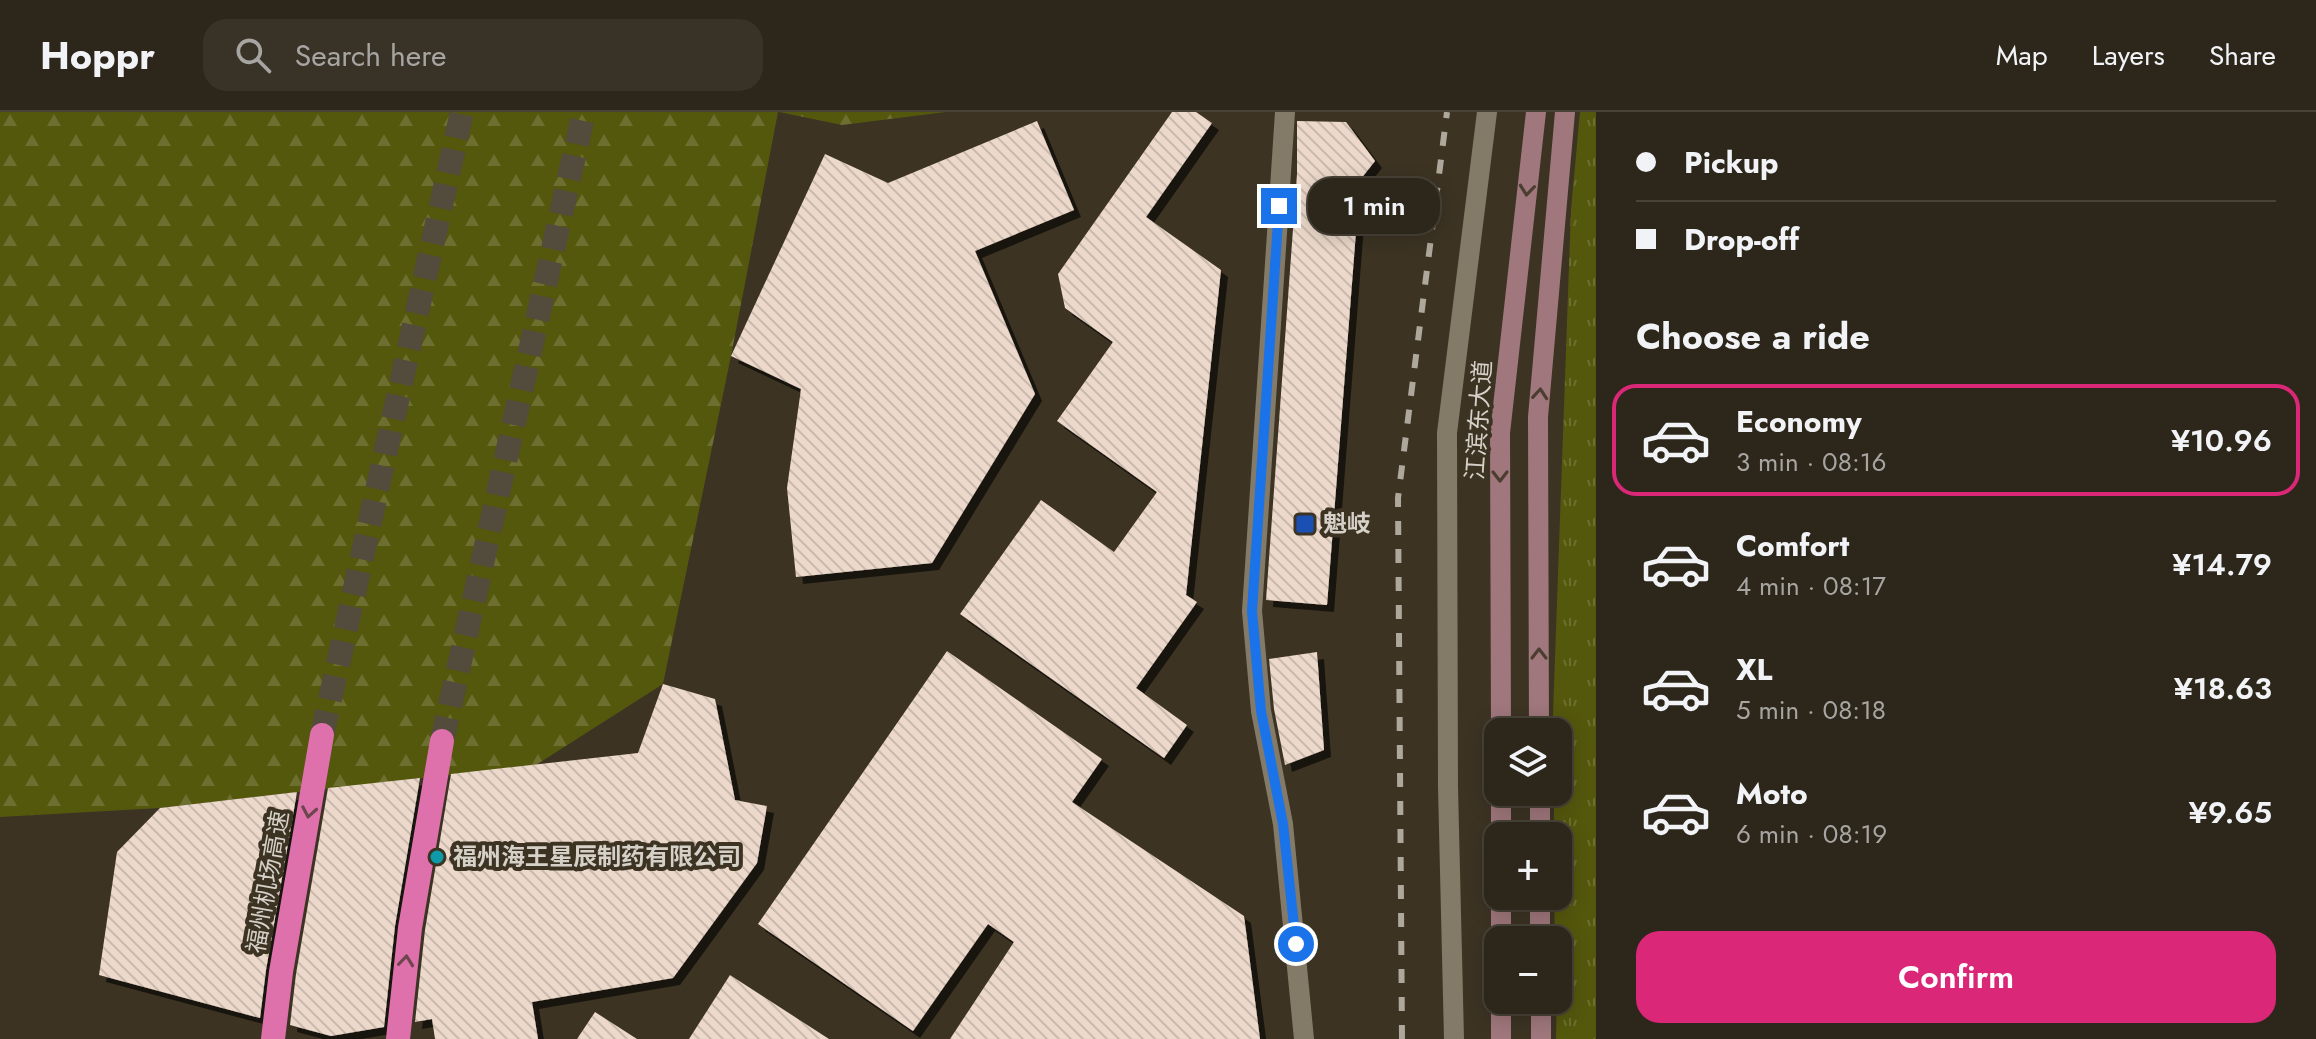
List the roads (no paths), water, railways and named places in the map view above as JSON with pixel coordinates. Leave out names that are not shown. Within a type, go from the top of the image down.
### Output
[{"type":"highway","name":"福州机场高速","points":[[273,1039],[281,972],[322,735]]},
{"type":"highway","points":[[398,1039],[410,928],[442,741]]},
{"type":"main road","name":"江滨东大道","points":[[1501,718],[1500,433],[1536,112]]},
{"type":"main road","points":[[1539,718],[1538,417],[1565,112]]},
{"type":"main road","points":[[1501,1014],[1501,1039]]},
{"type":"main road","points":[[1541,1014],[1541,1039]]},
{"type":"street","points":[[1285,112],[1252,611],[1261,711],[1283,824],[1304,1039]]},
{"type":"street","points":[[1454,1039],[1448,771],[1447,433],[1487,112]]},
{"type":"tunnel","points":[[322,735],[462,112]]},
{"type":"tunnel","points":[[442,741],[584,112]]},
{"type":"railway","points":[[1402,1039],[1398,498],[1447,112]]},
{"type":"place","name":"魁岐","points":[[1305,524]]},
{"type":"place","name":"福州海王星辰制药有限公司","points":[[437,857]]}]
